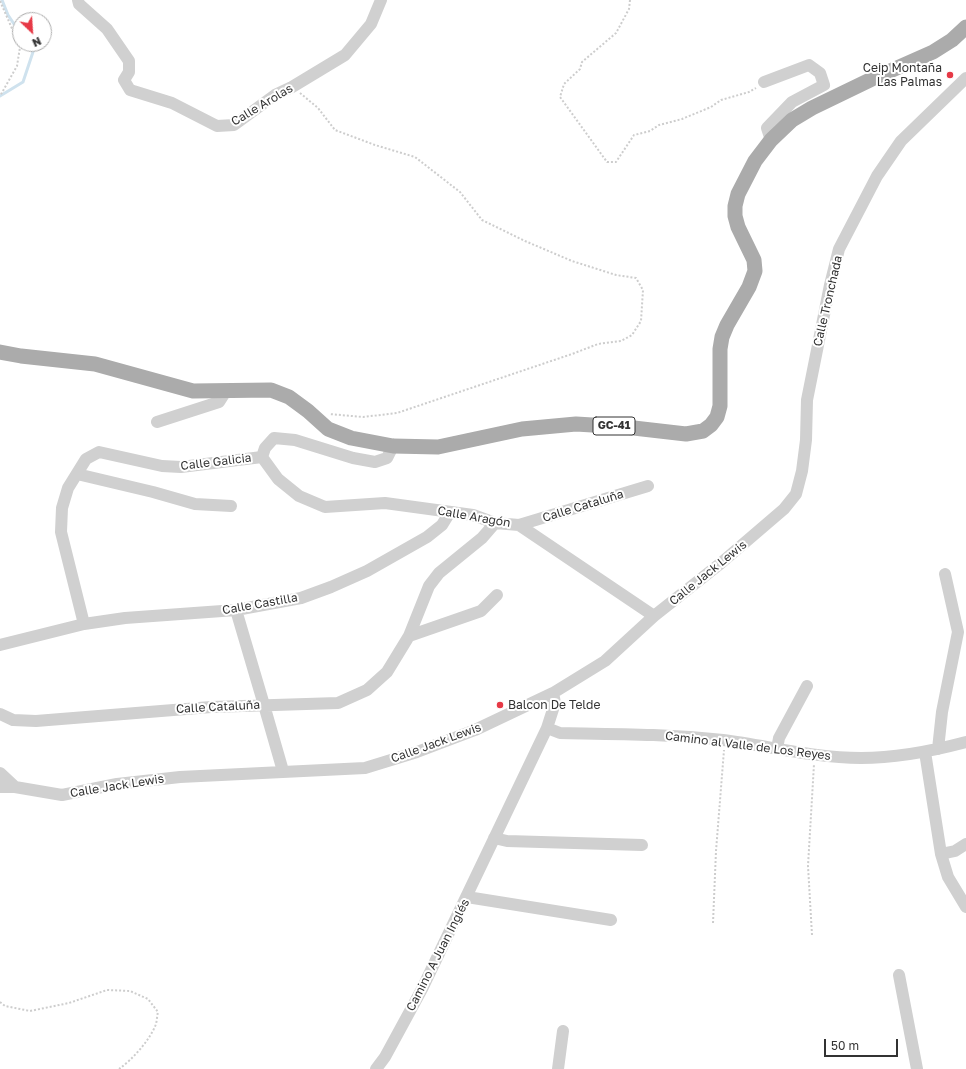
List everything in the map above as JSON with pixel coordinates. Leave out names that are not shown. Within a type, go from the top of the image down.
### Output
[{"type":"main road","name":"GC-41","points":[[0,352],[21,356],[95,364],[193,391],[271,390],[289,397],[308,411],[328,429],[351,438],[393,446],[438,447],[522,429],[576,424],[625,426],[686,434],[703,431],[711,425],[717,417],[720,406],[720,349],[722,337],[727,325],[749,287],[755,271],[754,260],[738,227],[735,216],[735,206],[738,194],[755,162],[771,140],[792,120],[812,108],[872,79],[933,52],[952,40],[966,27]]},
{"type":"street","name":"Calle Arolas","points":[[78,0],[79,4],[107,29],[129,61],[129,72],[124,80],[130,90],[172,103],[217,126],[234,125],[275,95],[292,87],[345,55],[371,24],[381,0]]},
{"type":"street","points":[[764,82],[809,65],[820,73],[824,85],[792,102],[767,128],[771,140]]},
{"type":"street","name":"Calle Tronchada","points":[[796,494],[802,471],[806,440],[807,400],[830,285],[839,249],[877,176],[901,141],[966,78]]},
{"type":"street","points":[[157,422],[219,402],[226,391]]},
{"type":"street","name":"Calle Galicia","points":[[84,624],[61,532],[62,508],[68,488],[86,459],[99,452],[162,466],[181,467],[222,463],[262,456],[265,448],[274,438],[295,440],[353,458],[375,462],[387,458],[393,446]]},
{"type":"street","name":"Calle Aragón","points":[[262,456],[278,480],[299,496],[325,507],[385,503],[473,515],[495,523],[519,525],[654,616]]},
{"type":"street","points":[[78,474],[195,504],[231,506]]},
{"type":"street","name":"Calle Cataluña","points":[[519,525],[648,486]]},
{"type":"street","name":"Calle Jack Lewis","points":[[0,787],[15,787],[62,796],[117,784],[180,777],[365,768],[417,752],[475,730],[553,693],[605,661],[654,616],[722,563],[784,509],[796,494]]},
{"type":"street","name":"Calle Castilla","points":[[0,645],[84,624],[125,618],[236,610],[301,598],[367,571],[427,537],[442,525],[450,512]]},
{"type":"street","name":"Calle Cataluña","points":[[0,714],[13,720],[36,721],[211,707],[338,703],[366,690],[387,672],[408,636],[429,586],[439,573],[482,538],[495,523]]},
{"type":"street","points":[[938,749],[942,712],[958,632],[946,574]]},
{"type":"street","points":[[408,636],[481,611],[497,595]]},
{"type":"street","points":[[236,610],[283,771]]},
{"type":"street","points":[[777,749],[779,738],[807,686]]},
{"type":"street","name":"Camino A Juan Inglés","points":[[376,1069],[385,1057],[422,989],[547,728],[555,703],[553,693]]},
{"type":"street","name":"Camino al Valle de Los Reyes","points":[[547,728],[560,733],[666,735],[724,741],[815,755],[861,758],[925,752],[966,742]]},
{"type":"street","points":[[925,752],[941,854],[948,877],[966,907]]},
{"type":"street","points":[[0,774],[15,787]]},
{"type":"street","points":[[494,838],[507,841],[642,844]]},
{"type":"street","points":[[941,854],[955,851],[966,844]]},
{"type":"street","points":[[467,897],[611,920]]},
{"type":"street","points":[[899,975],[917,1069]]},
{"type":"street","points":[[558,1069],[563,1031]]},
{"type":"path","points":[[630,0],[629,9],[616,33],[582,62],[580,69],[564,84],[560,96],[607,162],[616,162],[634,135],[650,132],[660,124],[682,119],[711,107],[721,100],[749,92],[764,82]]},
{"type":"path","points":[[0,1],[20,47],[17,66],[0,96]]},
{"type":"path","points":[[292,87],[318,108],[335,130],[375,145],[415,157],[460,192],[482,220],[525,241],[572,261],[616,275],[636,278],[643,290],[641,321],[632,335],[621,341],[598,344],[397,413],[363,417],[308,411]]},
{"type":"path","points":[[713,922],[716,851],[724,741]]},
{"type":"path","points":[[812,935],[808,866],[815,755]]},
{"type":"path","points":[[0,1002],[5,1006],[30,1011],[69,1003],[108,990],[130,991],[148,999],[158,1012],[156,1023],[150,1036],[127,1063],[119,1069]]},
{"type":"waterway","points":[[2,0],[12,21]]},
{"type":"waterway","points":[[0,96],[23,82],[33,52]]},
{"type":"place","name":"Ceip Montaña Las Palmas","points":[[950,75]]},
{"type":"place","name":"Balcon De Telde","points":[[500,705]]}]
